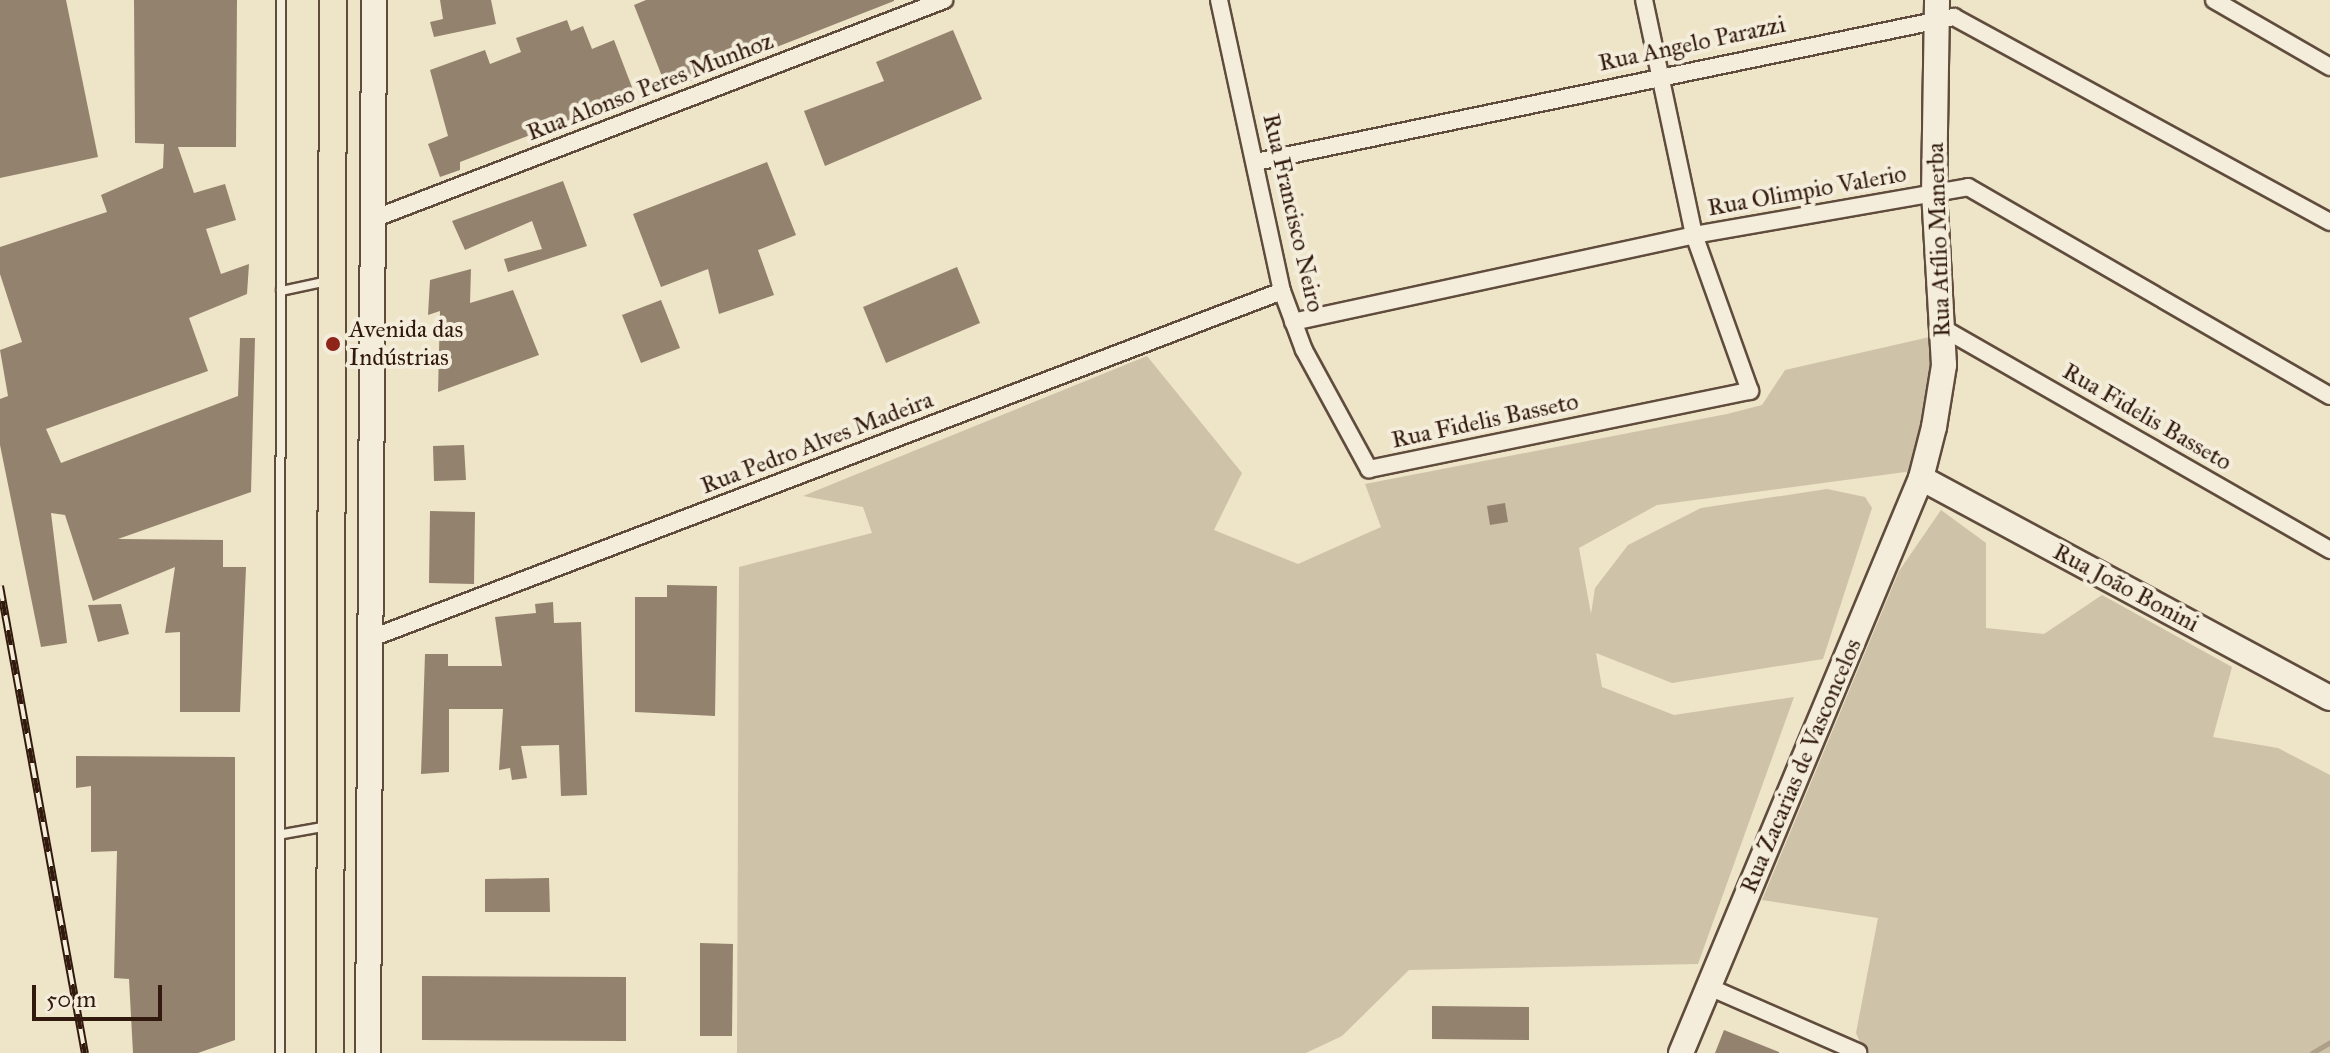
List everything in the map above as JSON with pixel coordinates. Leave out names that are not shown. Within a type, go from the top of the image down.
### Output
[{"type":"main road","points":[[330,1053],[328,826],[333,0]]},
{"type":"street","points":[[368,1053],[374,0]]},
{"type":"street","name":"Rua Alonso Peres Munhoz","points":[[373,219],[944,0]]},
{"type":"street","name":"Rua Francisco Neiro","points":[[1219,0],[1282,291],[1293,322],[1369,469]]},
{"type":"street","points":[[1644,0],[1694,235]]},
{"type":"street","points":[[2214,0],[2330,67]]},
{"type":"street","name":"Rua Angelo Parazzi","points":[[1256,162],[1659,75],[1937,8],[2330,222]]},
{"type":"street","name":"Rua Atílio Manerba","points":[[1921,478],[1944,365],[1939,326],[1934,194],[1937,8]]},
{"type":"street","name":"Rua Olimpio Valerio","points":[[1293,322],[1694,235],[1968,187],[2330,396]]},
{"type":"street","name":"Rua Fidelis Basseto","points":[[1369,469],[1750,391],[1694,235]]},
{"type":"street","name":"Rua Pedro Alves Madeira","points":[[369,639],[1282,291]]},
{"type":"street","name":"Rua Fidelis Basseto","points":[[1939,326],[2330,550]]},
{"type":"street","name":"Rua João Bonini","points":[[1921,478],[2330,698]]},
{"type":"street","name":"Rua Zacarias de Vasconcelos","points":[[1681,1053],[1921,478]]},
{"type":"street","points":[[1709,987],[1858,1052]]},
{"type":"lane","points":[[280,1053],[283,834],[281,0]]},
{"type":"lane","points":[[281,291],[333,280]]},
{"type":"lane","points":[[283,834],[328,826]]},
{"type":"shaded area","points":[[1934,336],[1934,408],[1913,471],[1657,505],[1579,548],[1591,614],[1595,588],[1628,545],[1701,508],[1827,489],[1865,497],[1872,508],[1823,659],[1672,683],[1596,653],[1602,687],[1674,715],[1794,697],[1698,964],[1409,970],[1342,1036],[1306,1053],[737,1053],[739,567],[872,533],[863,507],[803,496],[1147,356],[1242,473],[1214,530],[1298,564],[1381,527],[1365,484],[1762,405],[1785,370]]},
{"type":"shaded area","points":[[1941,510],[1986,543],[1986,628],[2044,634],[2102,595],[2232,667],[2213,737],[2278,748],[2330,775],[2330,1053],[1865,1053],[1856,1033],[1878,918],[1762,900],[1899,571]]},
{"type":"building","points":[[0,0],[66,0],[98,157],[0,178]]},
{"type":"building","points":[[134,0],[237,0],[236,147],[178,147],[194,193],[225,184],[236,220],[206,229],[221,274],[249,264],[247,294],[189,318],[208,371],[46,429],[61,463],[238,396],[240,338],[255,338],[251,492],[118,539],[223,540],[223,567],[246,567],[240,712],[180,712],[180,632],[165,633],[175,567],[93,601],[65,515],[51,513],[67,643],[41,647],[0,445],[0,399],[8,396],[0,350],[22,342],[0,274],[0,247],[107,212],[101,195],[163,168],[164,144],[135,143]]},
{"type":"building","points":[[440,0],[491,0],[496,24],[434,37],[430,22],[443,19]]},
{"type":"building","points":[[646,0],[894,1],[680,85],[676,74],[663,79],[634,5]]},
{"type":"building","points":[[567,20],[571,31],[583,26],[592,49],[614,40],[635,95],[460,162],[460,170],[440,177],[428,144],[448,136],[430,70],[485,50],[490,64],[521,52],[516,38]]},
{"type":"building","points":[[953,30],[982,99],[825,166],[804,111],[884,81],[876,62]]},
{"type":"building","points":[[767,162],[796,235],[758,250],[774,295],[719,314],[708,269],[661,287],[633,214]]},
{"type":"building","points":[[563,181],[587,246],[508,272],[504,259],[542,249],[532,221],[465,250],[452,221]]},
{"type":"building","points":[[957,267],[980,323],[886,363],[863,307]]},
{"type":"building","points":[[471,269],[470,303],[513,290],[539,355],[438,392],[440,311],[428,315],[430,280]]},
{"type":"building","points":[[661,300],[680,348],[641,363],[622,315]]},
{"type":"building","points":[[464,445],[466,480],[434,481],[433,446]]},
{"type":"building","points":[[1505,503],[1508,522],[1490,525],[1487,506]]},
{"type":"building","points":[[430,511],[475,512],[474,584],[429,583]]},
{"type":"building","points":[[667,585],[717,586],[715,716],[635,712],[635,597],[667,597]]},
{"type":"building","points":[[553,602],[554,623],[581,622],[587,795],[561,796],[559,745],[521,746],[527,778],[512,780],[510,768],[499,770],[503,709],[449,709],[449,772],[421,774],[425,654],[448,654],[448,666],[502,666],[495,617],[536,613],[535,604]]},
{"type":"building","points":[[121,604],[129,634],[98,642],[88,605]]},
{"type":"building","points":[[76,756],[235,757],[235,1040],[198,1053],[133,1053],[129,979],[114,978],[117,851],[91,852],[91,786],[76,788]]},
{"type":"building","points":[[549,878],[550,912],[485,912],[485,879]]},
{"type":"building","points":[[700,943],[733,944],[732,1036],[700,1036]]},
{"type":"building","points":[[422,976],[626,977],[626,1041],[422,1040]]},
{"type":"building","points":[[1432,1006],[1529,1007],[1529,1040],[1432,1039]]},
{"type":"building","points":[[1724,1030],[1779,1052],[1779,1053],[1715,1053]]},
{"type":"waterway","points":[[2312,1053],[2330,1042]]},
{"type":"railway","points":[[0,586],[85,1053]]},
{"type":"place","name":"Avenida das Indústrias","points":[[333,344]]}]
